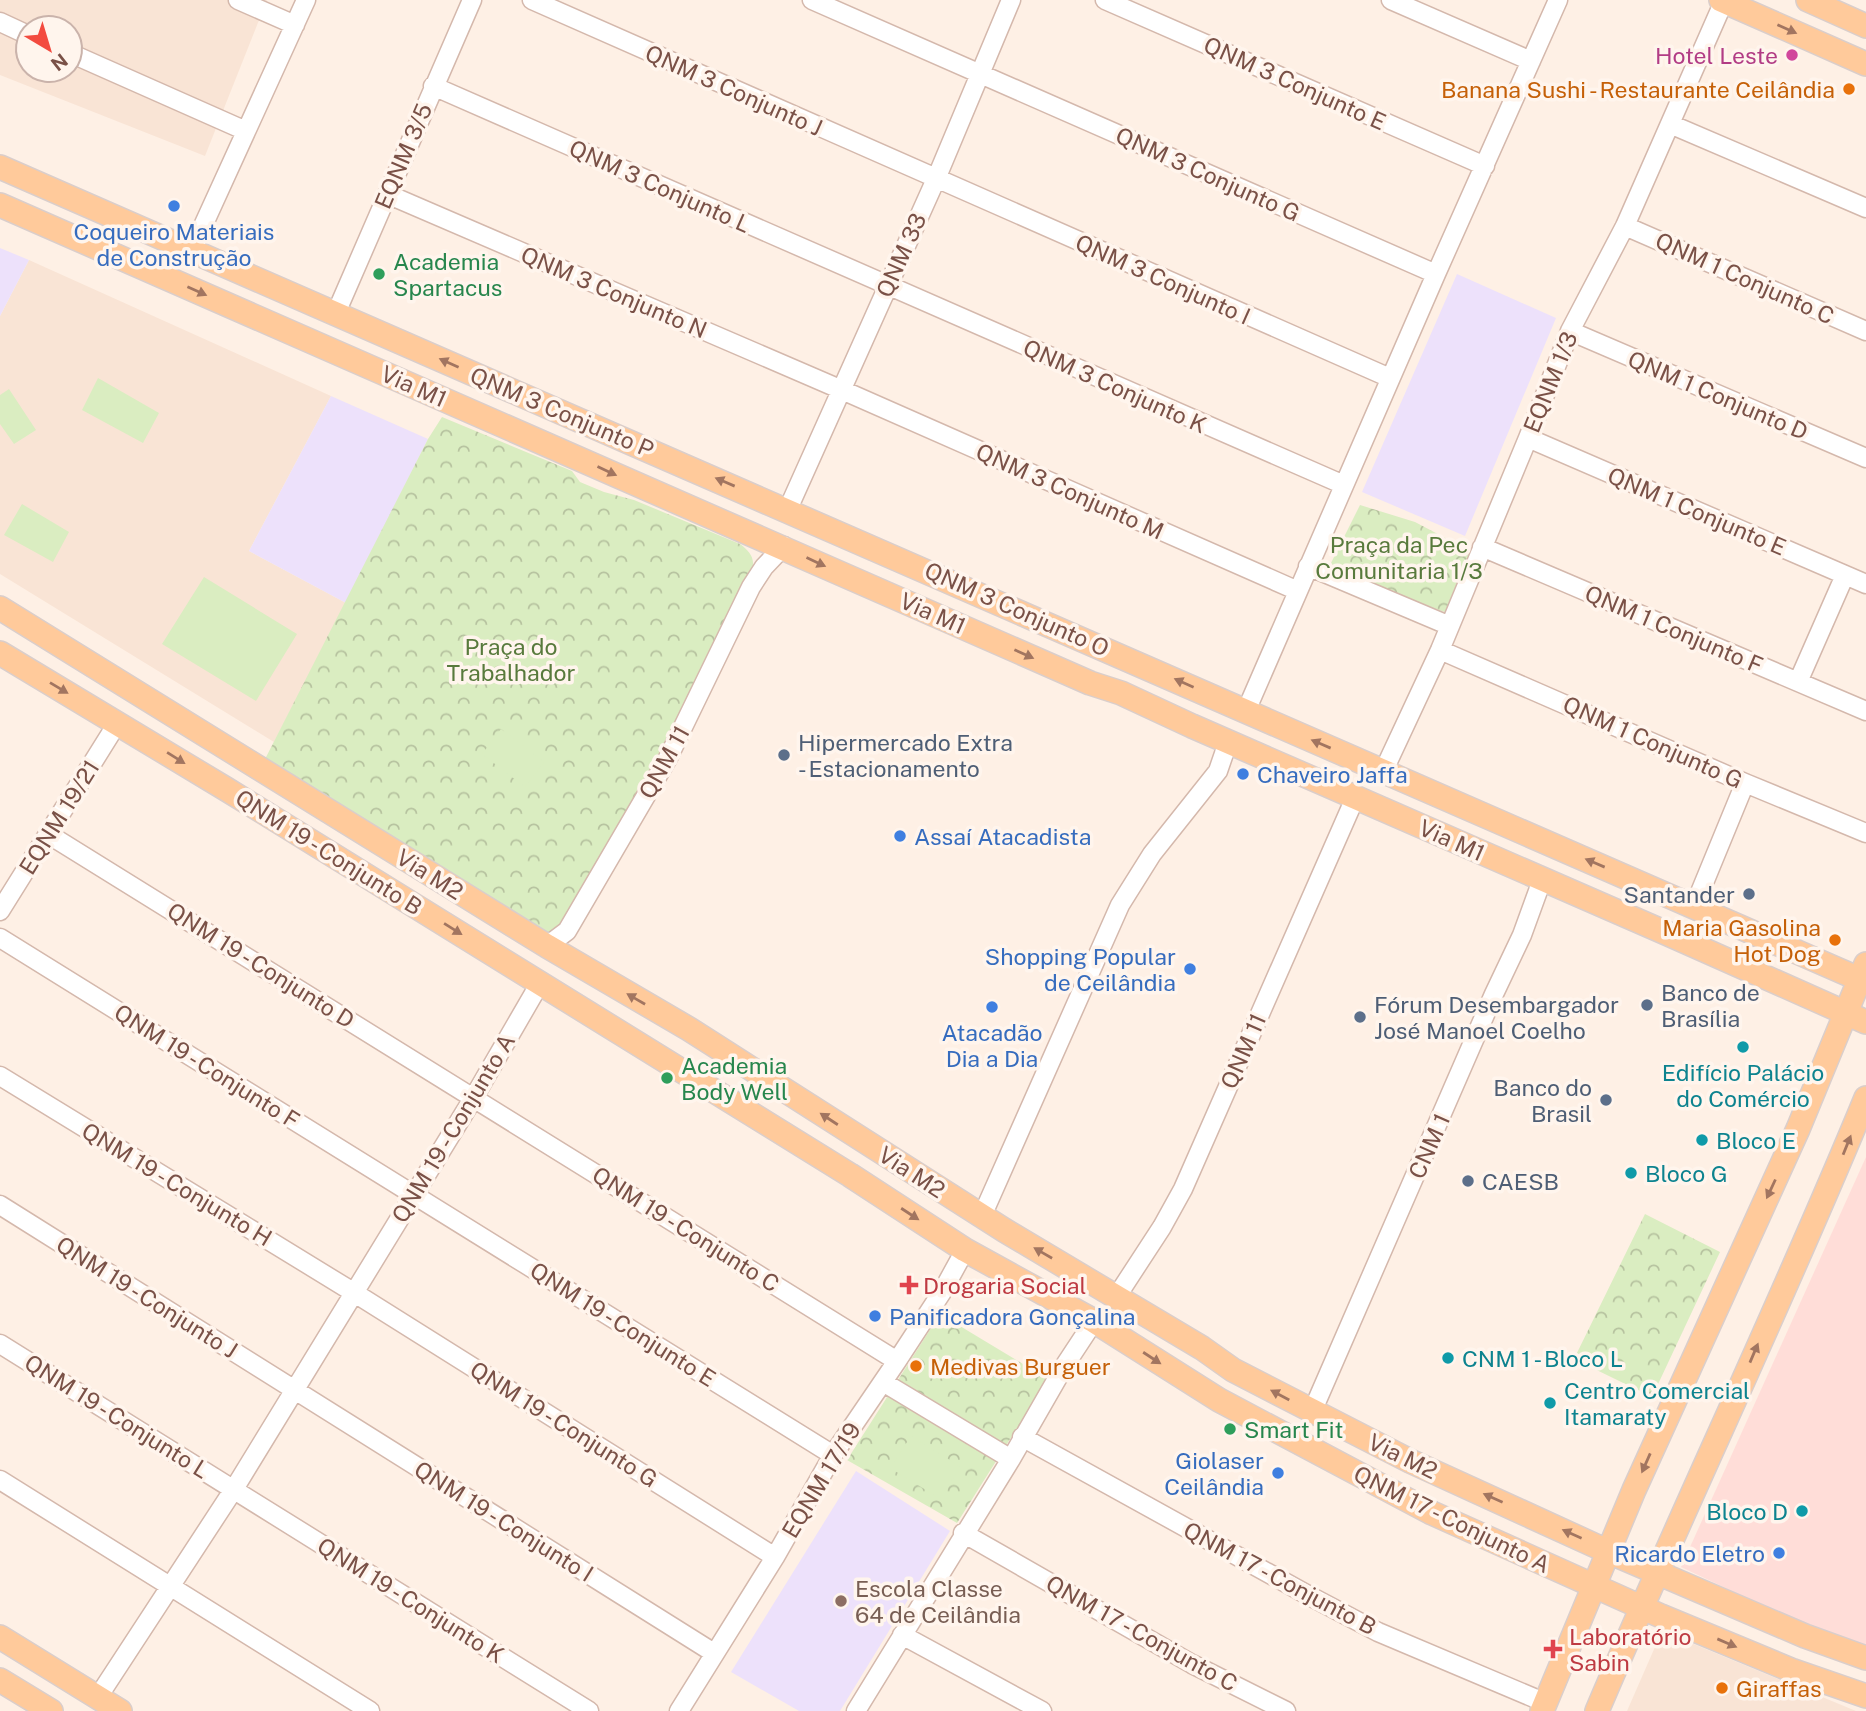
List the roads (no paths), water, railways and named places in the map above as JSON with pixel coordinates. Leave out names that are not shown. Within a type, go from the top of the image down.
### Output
[{"type":"main road","points":[[1808,0],[1856,22],[1834,50]]},
{"type":"main road","points":[[1723,1],[1862,62],[1866,37]]},
{"type":"main road","points":[[0,167],[336,313]]},
{"type":"main road","points":[[0,195],[47,214],[54,212],[59,204],[58,195],[52,189]]},
{"type":"main road","name":"Via M1","points":[[0,205],[784,546],[1090,683],[1121,693],[1866,1022]]},
{"type":"main road","points":[[78,239],[72,233],[71,225],[76,217],[85,215],[129,233],[160,237]]},
{"type":"main road","name":"QNM 3 Conjunto P","points":[[336,313],[538,403],[788,509]]},
{"type":"main road","points":[[493,421],[512,421],[537,427],[544,422],[546,414],[545,409],[538,403]]},
{"type":"main road","points":[[570,454],[566,442],[570,434],[578,430],[610,442],[643,447]]},
{"type":"main road","name":"QNM 3 Conjunto O","points":[[788,509],[1246,711]]},
{"type":"main road","name":"Via M2","points":[[0,608],[547,946],[689,1029],[870,1146],[1202,1348],[1233,1370],[1410,1461],[1609,1552],[1805,1636],[1866,1658]]},
{"type":"main road","points":[[1090,683],[1101,675],[1108,663],[1109,649]]},
{"type":"main road","points":[[0,653],[118,722]]},
{"type":"main road","points":[[1121,693],[1118,683],[1120,673],[1137,662]]},
{"type":"main road","name":"Via M1","points":[[1246,711],[1690,905],[1864,975]]},
{"type":"main road","name":"QNM 19 - Conjunto B","points":[[118,722],[540,983]]},
{"type":"main road","points":[[217,783],[233,752]]},
{"type":"main road","points":[[1434,832],[1429,820],[1434,812],[1441,808],[1494,828],[1525,833]]},
{"type":"main road","points":[[1590,901],[1628,906],[1679,927],[1690,920],[1690,905]]},
{"type":"main road","points":[[1544,1707],[1676,1395],[1798,1129],[1844,1013],[1864,975]]},
{"type":"main road","points":[[540,983],[850,1175],[965,1250],[1094,1321]]},
{"type":"main road","points":[[1597,1711],[1819,1212],[1866,1098]]},
{"type":"main road","points":[[850,1175],[867,1167],[870,1146]]},
{"type":"main road","points":[[880,1194],[879,1184],[886,1173],[891,1168],[902,1166]]},
{"type":"main road","name":"QNM 17 - Conjunto A","points":[[1094,1321],[1219,1400],[1394,1494],[1594,1586]]},
{"type":"main road","points":[[1184,1379],[1193,1377],[1204,1367],[1206,1356],[1202,1348]]},
{"type":"main road","points":[[1219,1400],[1214,1387],[1224,1373],[1233,1370]]},
{"type":"main road","points":[[1394,1494],[1402,1491],[1412,1478],[1410,1461]]},
{"type":"main road","points":[[1594,1586],[1791,1670],[1866,1696]]},
{"type":"main road","points":[[1791,1670],[1786,1650],[1805,1636]]},
{"type":"main road","points":[[0,1637],[120,1711]]},
{"type":"main road","points":[[0,1649],[50,1679],[96,1696]]},
{"type":"main road","points":[[0,1680],[51,1711]]},
{"type":"street","points":[[238,0],[295,25]]},
{"type":"street","points":[[192,250],[306,0]]},
{"type":"street","name":"EQNM 3/5","points":[[336,313],[472,0]]},
{"type":"street","name":"QNM 3 Conjunto J","points":[[531,0],[936,179]]},
{"type":"street","name":"QNM 3 Conjunto G","points":[[812,0],[1436,274]]},
{"type":"street","name":"QNM 33","points":[[788,509],[936,179],[1011,0]]},
{"type":"street","name":"QNM 3 Conjunto E","points":[[1105,0],[1485,166]]},
{"type":"street","points":[[1391,0],[1531,61]]},
{"type":"street","points":[[1246,711],[1558,0]]},
{"type":"street","name":"EQNM 1/3","points":[[1384,770],[1440,650],[1570,331],[1625,226],[1723,1]]},
{"type":"street","points":[[84,59],[246,131]]},
{"type":"street","name":"QNM 3 Conjunto L","points":[[433,86],[887,286]]},
{"type":"street","points":[[1670,124],[1866,208]]},
{"type":"street","name":"QNM 3 Conjunto I","points":[[936,179],[1390,378]]},
{"type":"street","name":"QNM 3 Conjunto N","points":[[387,194],[842,390]]},
{"type":"street","name":"QNM 1 Conjunto C","points":[[1625,226],[1866,331]]},
{"type":"street","name":"QNM 3 Conjunto K","points":[[887,286],[1344,485]]},
{"type":"street","name":"QNM 1 Conjunto D","points":[[1570,331],[1866,458]]},
{"type":"street","name":"QNM 3 Conjunto M","points":[[842,390],[1298,591]]},
{"type":"street","name":"QNM 1 Conjunto E","points":[[1528,438],[1866,584]]},
{"type":"street","name":"QNM 11","points":[[751,587],[757,564],[759,537]]},
{"type":"street","name":"QNM 11","points":[[547,946],[567,931],[668,758],[751,587],[764,567],[784,546]]},
{"type":"street","name":"QNM 1 Conjunto F","points":[[1482,547],[1866,711]]},
{"type":"street","points":[[1308,566],[1450,626]]},
{"type":"street","points":[[1798,681],[1845,575]]},
{"type":"street","name":"QNM 1 Conjunto G","points":[[1440,650],[1866,833]]},
{"type":"street","name":"EQNM 19/21","points":[[0,911],[118,722]]},
{"type":"street","points":[[982,1216],[1120,905],[1152,854],[1219,771],[1228,742]]},
{"type":"street","points":[[1690,905],[1745,783]]},
{"type":"street","name":"QNM 11","points":[[1116,1296],[1162,1227],[1183,1189],[1355,798]]},
{"type":"street","name":"QNM 19 - Conjunto D","points":[[48,834],[474,1097]]},
{"type":"street","name":"CNM 1","points":[[1312,1412],[1522,935],[1542,880]]},
{"type":"street","points":[[567,931],[570,959]]},
{"type":"street","name":"QNM 19 - Conjunto F","points":[[0,938],[413,1193]]},
{"type":"street","name":"QNM 19 - Conjunto A","points":[[96,1696],[233,1489],[474,1097],[540,983]]},
{"type":"street","name":"QNM 19 - Conjunto H","points":[[0,1076],[353,1292]]},
{"type":"street","name":"QNM 19 - Conjunto C","points":[[474,1097],[897,1361]]},
{"type":"street","name":"QNM 19 - Conjunto E","points":[[413,1193],[833,1455]]},
{"type":"street","name":"QNM 19 - Conjunto J","points":[[0,1205],[294,1390]]},
{"type":"street","name":"EQNM 17/19","points":[[679,1711],[775,1557],[833,1455],[942,1292],[965,1250]]},
{"type":"street","name":"QNM 19 - Conjunto G","points":[[353,1292],[775,1557]]},
{"type":"street","points":[[856,1711],[1094,1321]]},
{"type":"street","name":"QNM 19 - Conjunto L","points":[[0,1344],[233,1489]]},
{"type":"street","points":[[883,1382],[1011,1459]]},
{"type":"street","name":"QNM 19 - Conjunto I","points":[[294,1390],[714,1653]]},
{"type":"street","name":"QNM 17 - Conjunto B","points":[[1022,1437],[1366,1625],[1544,1707]]},
{"type":"street","points":[[0,1480],[370,1711]]},
{"type":"street","name":"QNM 19 - Conjunto K","points":[[233,1489],[589,1711]]},
{"type":"street","name":"QNM 17 - Conjunto C","points":[[963,1533],[1192,1664],[1286,1711]]},
{"type":"street","points":[[902,1635],[1042,1711]]},
{"type":"place","name":"Hotel Leste","points":[[1792,55]]},
{"type":"place","name":"Banana Sushi - Restaurante Ceilândia","points":[[1849,89]]},
{"type":"place","name":"Coqueiro Materiais de Construção","points":[[174,206]]},
{"type":"place","name":"Academia Spartacus","points":[[379,274]]},
{"type":"place","name":"Hipermercado Extra - Estacionamento","points":[[784,755]]},
{"type":"place","name":"Chaveiro Jaffa","points":[[1243,774]]},
{"type":"place","name":"Assaí Atacadista","points":[[900,836]]},
{"type":"place","name":"Santander","points":[[1749,894]]},
{"type":"place","name":"Maria Gasolina Hot Dog","points":[[1835,940]]},
{"type":"place","name":"Shopping Popular de Ceilândia","points":[[1190,969]]},
{"type":"place","name":"Banco de Brasília","points":[[1647,1005]]},
{"type":"place","name":"Atacadão Dia a Dia","points":[[992,1007]]},
{"type":"place","name":"Fórum Desembargador José Manoel Coelho","points":[[1360,1017]]},
{"type":"place","name":"Edifício Palácio do Comércio","points":[[1743,1047]]},
{"type":"place","name":"Academia Body Well","points":[[667,1078]]},
{"type":"place","name":"Banco do Brasil","points":[[1606,1100]]},
{"type":"place","name":"Bloco E","points":[[1702,1140]]},
{"type":"place","name":"Bloco G","points":[[1631,1173]]},
{"type":"place","name":"CAESB","points":[[1468,1181]]},
{"type":"place","name":"Drogaria Social","points":[[909,1285]]},
{"type":"place","name":"Panificadora Gonçalina","points":[[875,1316]]},
{"type":"place","name":"CNM 1 - Bloco L","points":[[1448,1358]]},
{"type":"place","name":"Medivas Burguer","points":[[916,1366]]},
{"type":"place","name":"Centro Comercial Itamaraty","points":[[1550,1403]]},
{"type":"place","name":"Smart Fit","points":[[1230,1429]]},
{"type":"place","name":"Giolaser Ceilândia","points":[[1278,1473]]},
{"type":"place","name":"Bloco D","points":[[1802,1511]]},
{"type":"place","name":"Ricardo Eletro","points":[[1779,1553]]},
{"type":"place","name":"Escola Classe 64 de Ceilândia","points":[[841,1601]]},
{"type":"place","name":"Laboratório Sabin","points":[[1553,1649]]},
{"type":"place","name":"Giraffas","points":[[1722,1688]]},
{"type":"park label","name":"Praça da Pec Comunitaria 1/3","points":[[1399,557]]},
{"type":"park label","name":"Praça do Trabalhador","points":[[511,659]]}]
